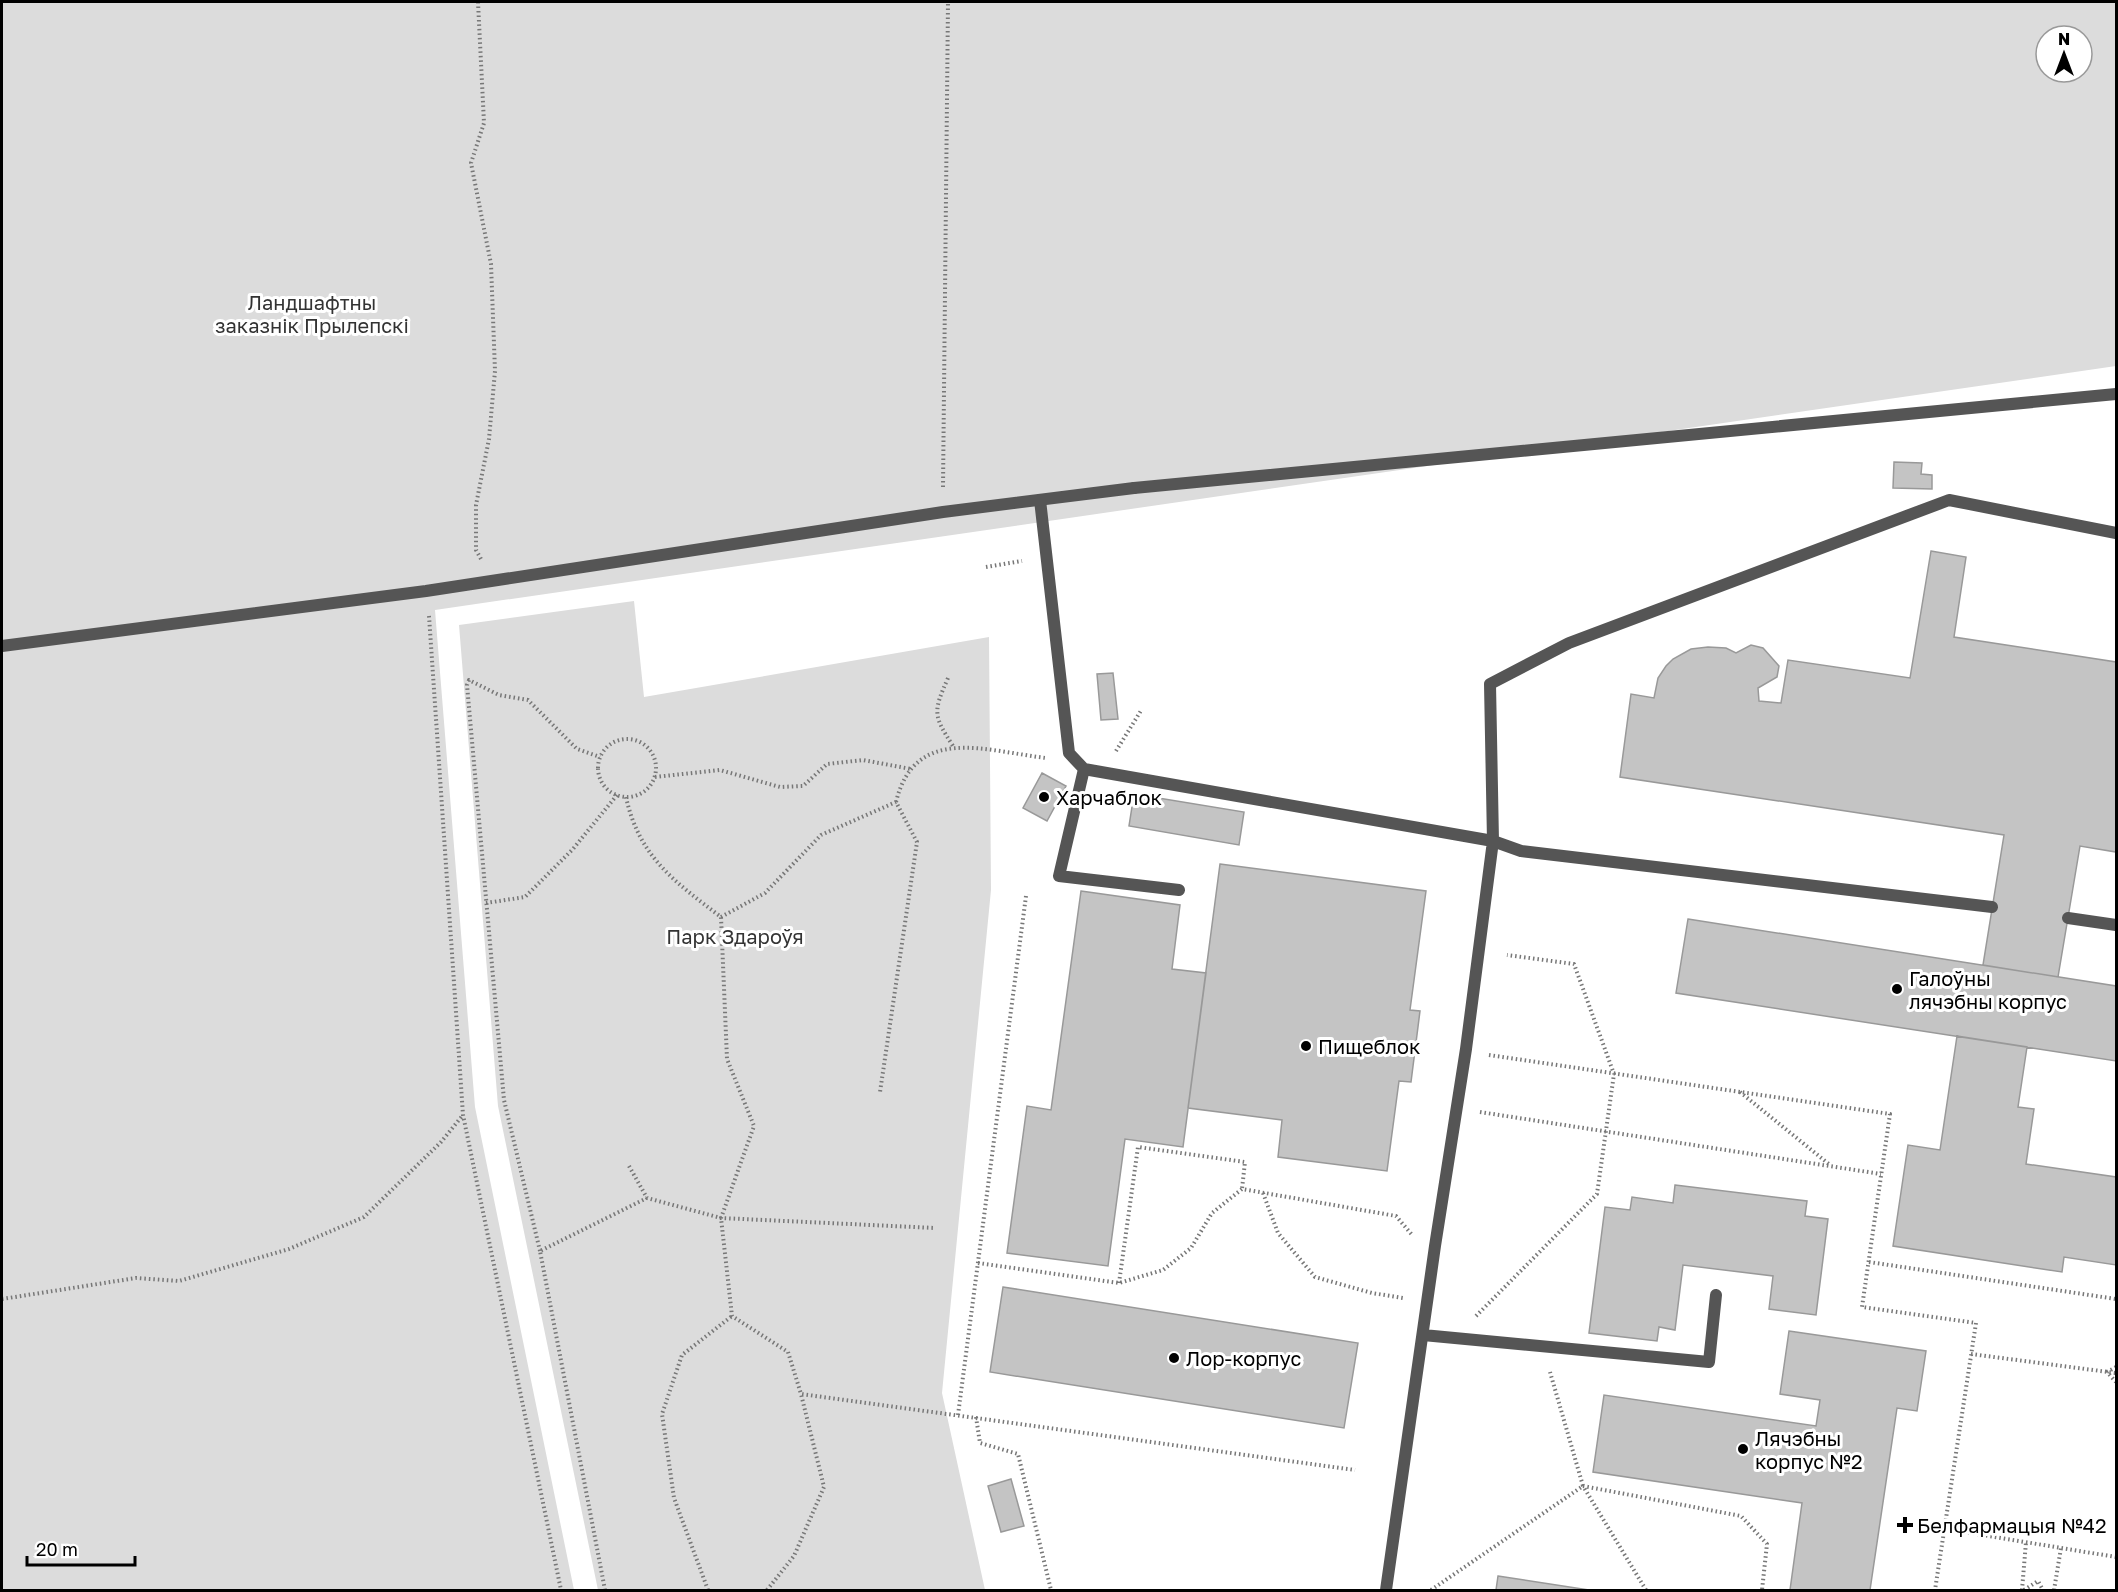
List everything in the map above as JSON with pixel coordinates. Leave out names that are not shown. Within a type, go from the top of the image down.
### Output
[{"type":"street","points":[[2,646],[492,582],[943,512],[1134,488],[2116,394]]},
{"type":"street","points":[[1040,500],[1069,753],[1084,769],[1493,841],[1521,851],[1992,906]]},
{"type":"street","points":[[1386,1590],[1455,1108],[1466,1048],[1493,841],[1490,684],[1569,643],[1949,500],[2116,533]]},
{"type":"street","points":[[1084,769],[1059,876],[1179,890]]},
{"type":"street","points":[[2068,918],[2116,925]]},
{"type":"street","points":[[1423,1335],[1709,1362],[1716,1295]]},
{"type":"path","points":[[478,2],[484,123],[471,163],[491,264],[495,371],[489,439],[476,505],[476,550],[492,582]]},
{"type":"path","points":[[943,512],[948,2]]},
{"type":"path","points":[[986,567],[1046,557]]},
{"type":"path","points":[[426,591],[463,1115],[561,1590]]},
{"type":"path","points":[[948,678],[938,701],[937,721],[953,746]]},
{"type":"path","points":[[600,757],[577,749],[528,700],[499,695],[469,680],[467,685],[504,1100],[540,1251],[605,1590]]},
{"type":"path","points":[[1111,760],[1142,709]]},
{"type":"path","points":[[622,740],[642,743],[654,758],[655,777],[643,792],[626,797],[617,795],[603,784],[598,766],[600,757],[613,743],[622,740]]},
{"type":"path","points":[[880,1092],[917,842],[896,802],[900,787],[917,761],[953,746],[1020,755]]},
{"type":"path","points":[[655,777],[720,770],[780,787],[803,786],[827,764],[863,760],[911,769]]},
{"type":"path","points":[[486,903],[525,897],[573,849],[617,795]]},
{"type":"path","points":[[626,797],[632,824],[667,875],[721,917],[727,1059],[754,1126],[721,1218],[732,1316]]},
{"type":"path","points":[[721,917],[765,893],[821,836],[896,802]]},
{"type":"path","points":[[958,1415],[1026,896]]},
{"type":"path","points":[[1455,1338],[1597,1194],[1614,1074],[1574,964],[1507,955]]},
{"type":"path","points":[[1466,1048],[1493,1056],[1890,1114],[1862,1307],[1976,1323],[1935,1590]]},
{"type":"path","points":[[1740,1092],[1831,1167]]},
{"type":"path","points":[[1455,1108],[1881,1174]]},
{"type":"path","points":[[2,1299],[25,1298],[136,1278],[179,1281],[290,1249],[364,1217],[441,1142],[463,1115]]},
{"type":"path","points":[[978,1263],[1119,1283],[1163,1270],[1191,1248],[1212,1214],[1242,1189],[1245,1162],[1138,1147],[1119,1283]]},
{"type":"path","points":[[629,1166],[647,1198]]},
{"type":"path","points":[[1242,1189],[1396,1216],[1410,1235]]},
{"type":"path","points":[[1263,1192],[1278,1233],[1316,1277],[1372,1293],[1427,1301]]},
{"type":"path","points":[[540,1251],[647,1198],[721,1218],[935,1228]]},
{"type":"path","points":[[1869,1262],[2116,1299]]},
{"type":"path","points":[[732,1316],[788,1353],[801,1394],[824,1487],[794,1556],[767,1590]]},
{"type":"path","points":[[708,1590],[674,1498],[662,1414],[682,1355],[732,1316]]},
{"type":"path","points":[[1542,1346],[1583,1486],[1646,1590]]},
{"type":"path","points":[[1971,1354],[2116,1373]]},
{"type":"path","points":[[2107,1372],[2116,1367]]},
{"type":"path","points":[[2107,1372],[2116,1382]]},
{"type":"path","points":[[801,1394],[1355,1470]]},
{"type":"path","points":[[976,1418],[980,1443],[1018,1454],[1051,1590]]},
{"type":"path","points":[[1431,1590],[1583,1486],[1741,1516],[1767,1544],[1762,1590]]},
{"type":"path","points":[[1946,1529],[2116,1557]]},
{"type":"path","points":[[2023,1590],[2026,1542]]},
{"type":"path","points":[[2054,1590],[2061,1548]]},
{"type":"path","points":[[2023,1590],[2038,1581],[2043,1590]]},
{"type":"green space","name":"Ландшафтны заказнік Прылепскі","points":[[2,2],[2116,2],[2116,366],[435,610],[475,1107],[574,1590],[2,1590]]},
{"type":"green space","name":"Парк Здароўя","points":[[634,601],[644,697],[989,637],[991,890],[942,1393],[985,1590],[598,1590],[498,1106],[459,625]]},
{"type":"building","points":[[1894,462],[1922,463],[1921,474],[1932,475],[1932,489],[1893,488]]},
{"type":"building","points":[[1931,551],[1966,557],[1954,637],[2116,662],[2116,852],[2080,846],[2058,977],[1983,965],[2004,835],[1620,777],[1631,694],[1654,698],[1658,678],[1666,666],[1673,659],[1691,649],[1726,648],[1736,653],[1751,645],[1763,648],[1779,666],[1777,677],[1758,688],[1759,701],[1781,703],[1788,660],[1910,678]]},
{"type":"building","points":[[1113,673],[1118,719],[1101,720],[1097,674]]},
{"type":"building","name":"Харчаблок","points":[[1042,773],[1066,786],[1047,821],[1023,808]]},
{"type":"building","points":[[1134,794],[1244,812],[1239,845],[1129,826]]},
{"type":"building","name":"Пищеблок","points":[[1220,864],[1426,891],[1410,1010],[1420,1011],[1411,1082],[1399,1081],[1387,1171],[1278,1157],[1282,1120],[1188,1108]]},
{"type":"building","points":[[1081,891],[1180,905],[1172,969],[1206,973],[1183,1147],[1125,1139],[1108,1266],[1007,1253],[1027,1106],[1051,1110]]},
{"type":"building","name":"Галоўны лячэбны корпус","points":[[1688,919],[2116,986],[2116,1061],[1676,993]]},
{"type":"building","points":[[1957,1036],[2027,1047],[2018,1107],[2034,1109],[2026,1164],[2116,1177],[2116,1265],[2064,1257],[2062,1272],[1893,1246],[1908,1145],[1940,1150]]},
{"type":"building","points":[[1675,1185],[1807,1201],[1805,1216],[1828,1219],[1816,1315],[1769,1309],[1773,1276],[1683,1265],[1675,1330],[1659,1327],[1657,1341],[1589,1333],[1605,1207],[1630,1210],[1632,1197],[1673,1203]]},
{"type":"building","name":"Лор-корпус","points":[[1003,1287],[1358,1343],[1344,1428],[990,1372]]},
{"type":"building","name":"Лячэбны корпус №2","points":[[1789,1331],[1926,1351],[1917,1411],[1897,1408],[1870,1590],[1790,1590],[1802,1503],[1593,1472],[1604,1395],[1816,1426],[1820,1400],[1780,1394]]},
{"type":"building","points":[[1011,1479],[1024,1526],[1001,1532],[988,1486]]},
{"type":"building","points":[[1498,1576],[1589,1590],[1496,1590]]},
{"type":"place","name":"Харчаблок","points":[[1044,797]]},
{"type":"place","name":"Галоўны лячэбны корпус","points":[[1897,989]]},
{"type":"place","name":"Пищеблок","points":[[1306,1046]]},
{"type":"place","name":"Лор-корпус","points":[[1174,1358]]},
{"type":"place","name":"Лячэбны корпус №2","points":[[1743,1449]]},
{"type":"place","name":"Белфармацыя №42","points":[[1905,1525]]}]
